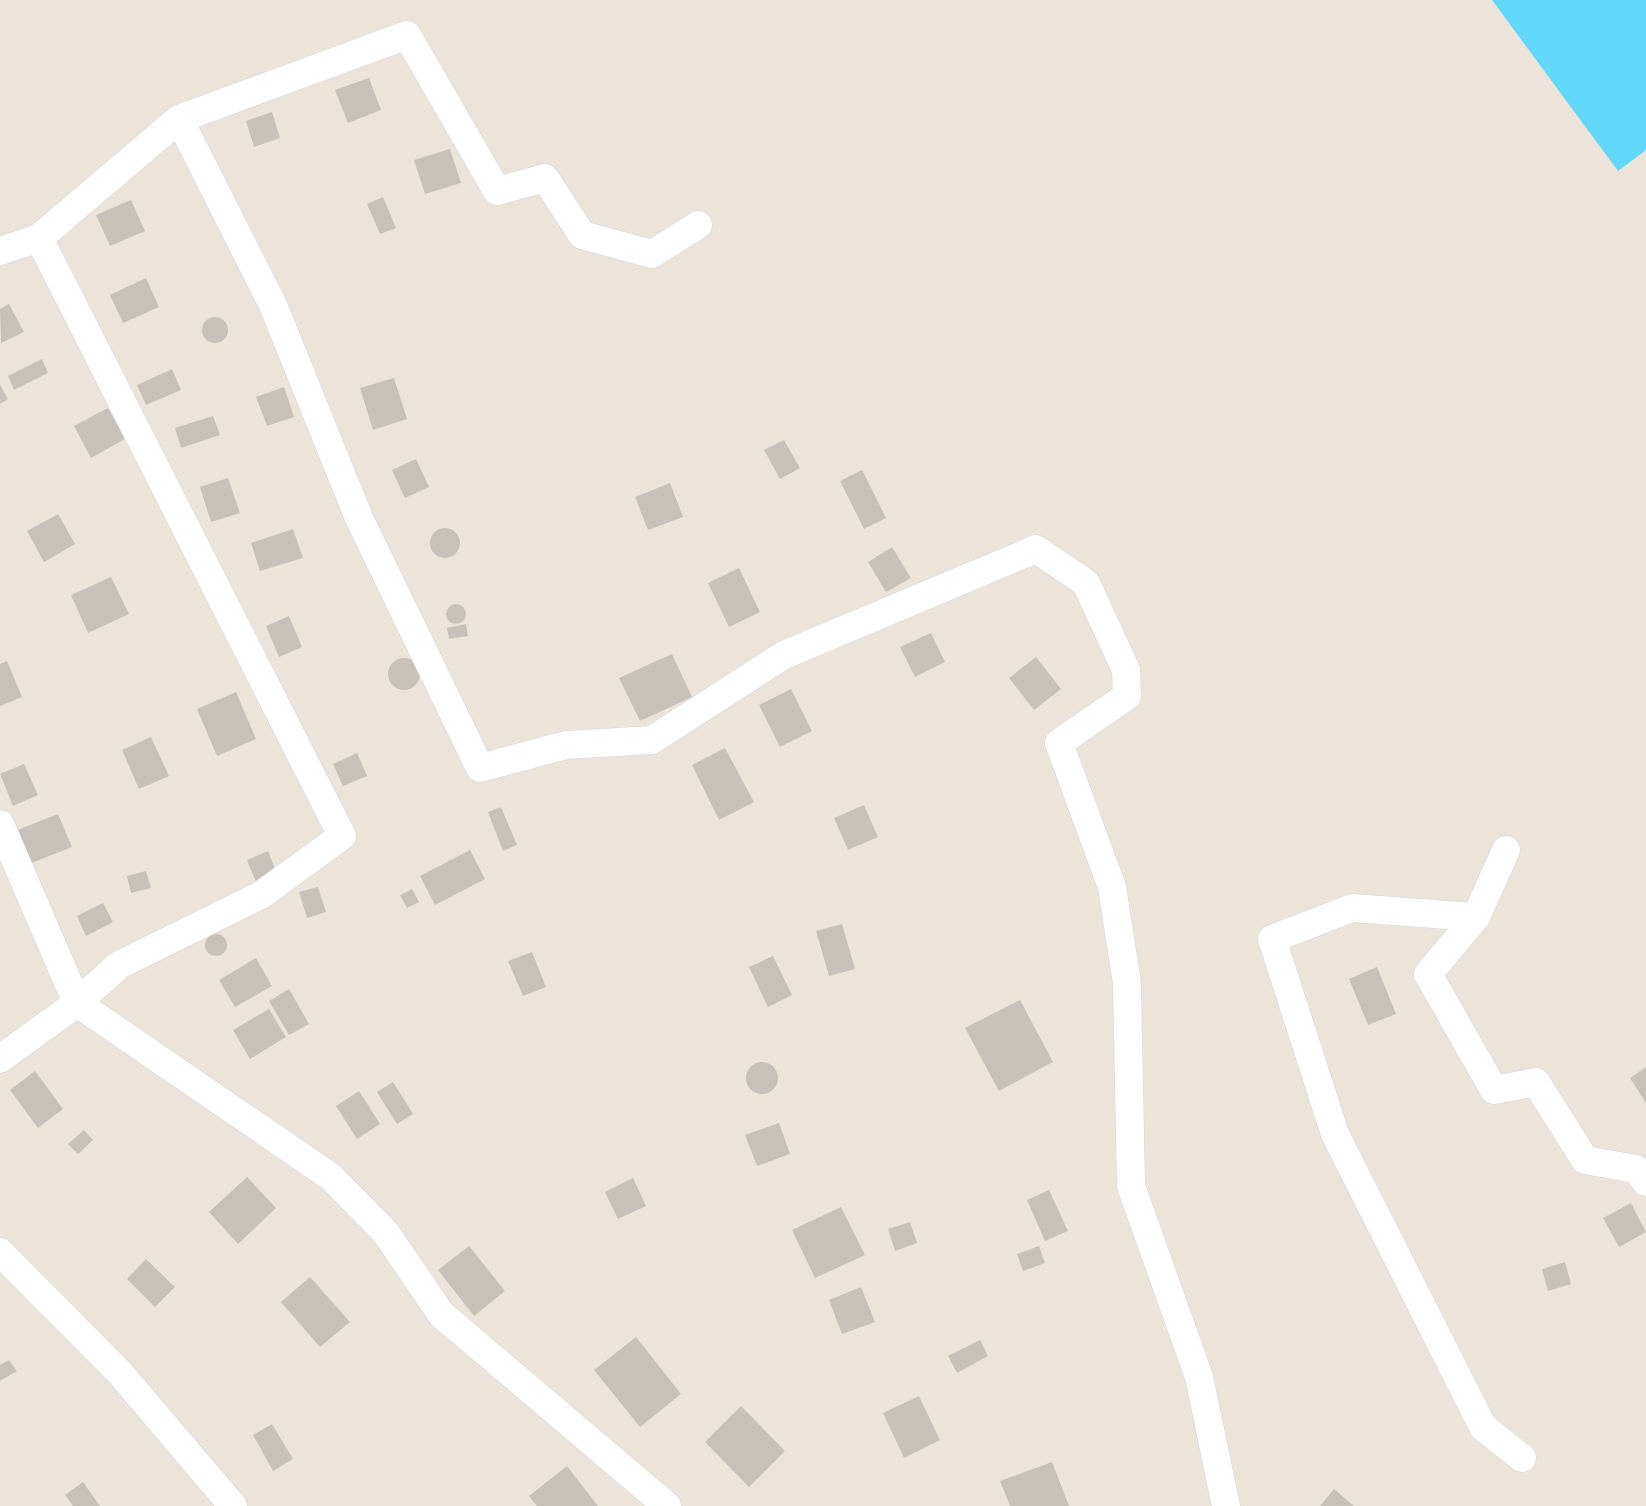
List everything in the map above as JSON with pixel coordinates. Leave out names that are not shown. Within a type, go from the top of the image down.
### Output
[{"type":"street","points":[[0,250],[39,238],[180,119],[407,35],[496,191],[544,178],[582,235],[652,254],[698,225]]},
{"type":"street","points":[[180,119],[273,306],[359,518],[480,768],[566,744],[652,740],[784,655],[1036,549],[1086,583],[1126,670],[1127,696],[1059,742],[1112,887],[1127,984],[1131,1186],[1199,1377],[1226,1506]]},
{"type":"street","points":[[0,1059],[77,1003],[119,965],[261,895],[342,836],[39,238]]},
{"type":"street","points":[[0,824],[77,1003],[331,1177],[386,1232],[442,1314],[667,1506]]},
{"type":"street","points":[[1506,850],[1476,917],[1428,974],[1494,1090],[1536,1082],[1585,1160],[1636,1169],[1646,1182]]},
{"type":"street","points":[[1476,917],[1352,908],[1272,939],[1335,1134],[1483,1427],[1522,1458]]},
{"type":"street","points":[[0,1252],[120,1373],[233,1506]]},
{"type":"water","points":[[1492,0],[1646,0],[1646,150],[1618,171]]},
{"type":"building","points":[[369,78],[381,110],[348,123],[335,90]]},
{"type":"building","points":[[272,112],[280,138],[254,147],[246,121]]},
{"type":"building","points":[[450,149],[461,183],[425,194],[414,160]]},
{"type":"building","points":[[383,197],[396,228],[380,234],[367,204]]},
{"type":"building","points":[[131,200],[145,231],[110,246],[96,215]]},
{"type":"building","points":[[146,278],[159,307],[123,323],[110,295]]},
{"type":"building","points":[[9,304],[24,332],[1,343],[0,309]]},
{"type":"building","points":[[215,317],[224,321],[228,330],[224,339],[215,343],[206,339],[202,330],[206,321]]},
{"type":"building","points":[[42,359],[48,373],[14,390],[8,376]]},
{"type":"building","points":[[172,369],[181,390],[146,405],[137,385]]},
{"type":"building","points":[[394,378],[407,419],[373,430],[360,388]]},
{"type":"building","points":[[0,385],[8,399],[0,404]]},
{"type":"building","points":[[284,387],[294,417],[267,426],[256,397]]},
{"type":"building","points":[[108,408],[125,439],[91,458],[74,426]]},
{"type":"building","points":[[213,416],[220,435],[181,448],[175,428]]},
{"type":"building","points":[[784,440],[800,468],[780,479],[764,450]]},
{"type":"building","points":[[416,459],[429,487],[405,498],[392,470]]},
{"type":"building","points":[[862,470],[886,518],[864,529],[840,481]]},
{"type":"building","points":[[228,478],[240,513],[211,522],[200,487]]},
{"type":"building","points":[[670,483],[683,517],[648,530],[635,497]]},
{"type":"building","points":[[58,514],[75,544],[44,562],[27,531]]},
{"type":"building","points":[[445,528],[455,533],[460,543],[455,553],[445,558],[435,553],[430,543],[435,533]]},
{"type":"building","points":[[293,529],[303,558],[260,571],[251,543]]},
{"type":"building","points":[[892,547],[911,578],[886,592],[868,562]]},
{"type":"building","points":[[739,568],[760,612],[729,627],[708,583]]},
{"type":"building","points":[[111,577],[129,614],[88,633],[71,595]]},
{"type":"building","points":[[456,604],[463,607],[466,614],[463,621],[456,624],[449,621],[446,614],[449,607]]},
{"type":"building","points":[[289,616],[302,647],[279,657],[266,626]]},
{"type":"building","points":[[466,624],[468,636],[449,639],[447,628]]},
{"type":"building","points":[[931,633],[945,662],[915,677],[900,647]]},
{"type":"building","points":[[672,654],[692,697],[640,721],[619,678]]},
{"type":"building","points":[[1036,657],[1061,689],[1034,710],[1009,678]]},
{"type":"building","points":[[404,658],[415,663],[420,674],[415,685],[404,690],[393,685],[388,674],[393,663]]},
{"type":"building","points":[[7,661],[22,697],[0,706],[0,664]]},
{"type":"building","points":[[791,689],[812,731],[780,747],[759,705]]},
{"type":"building","points":[[236,692],[256,739],[217,756],[197,709]]},
{"type":"building","points":[[151,737],[169,776],[139,789],[122,750]]},
{"type":"building","points":[[725,748],[754,802],[719,820],[692,765]]},
{"type":"building","points":[[357,753],[367,776],[343,786],[333,764]]},
{"type":"building","points":[[24,764],[38,795],[13,806],[0,774]]},
{"type":"building","points":[[864,805],[878,837],[848,850],[834,818]]},
{"type":"building","points":[[501,807],[517,845],[503,851],[488,812]]},
{"type":"building","points":[[58,814],[72,847],[29,864],[15,831]]},
{"type":"building","points":[[470,850],[485,879],[435,905],[420,876]]},
{"type":"building","points":[[268,851],[277,874],[256,882],[247,860]]},
{"type":"building","points":[[146,871],[151,888],[131,893],[127,876]]},
{"type":"building","points":[[318,887],[326,912],[307,918],[299,892]]},
{"type":"building","points":[[412,889],[419,902],[407,908],[400,895]]},
{"type":"building","points":[[103,903],[113,922],[86,936],[77,916]]},
{"type":"building","points":[[842,924],[855,969],[829,976],[816,931]]},
{"type":"building","points":[[216,934],[224,937],[227,945],[224,953],[216,956],[208,953],[205,945],[208,937]]},
{"type":"building","points":[[532,952],[546,987],[523,996],[508,961]]},
{"type":"building","points":[[773,956],[792,995],[768,1007],[749,967]]},
{"type":"building","points":[[256,958],[272,986],[235,1007],[219,980]]},
{"type":"building","points":[[1377,967],[1396,1014],[1368,1025],[1349,979]]},
{"type":"building","points":[[289,989],[309,1024],[289,1035],[269,1001]]},
{"type":"building","points":[[1020,1000],[1053,1062],[999,1091],[965,1028]]},
{"type":"building","points":[[269,1009],[286,1037],[250,1059],[233,1030]]},
{"type":"building","points":[[762,1062],[768,1063],[773,1067],[777,1072],[777,1084],[773,1089],[768,1093],[762,1094],[756,1093],[751,1089],[747,1084],[746,1078],[747,1072],[751,1067],[756,1063]]},
{"type":"building","points":[[1646,1067],[1646,1103],[1630,1078]]},
{"type":"building","points":[[35,1071],[63,1109],[38,1128],[10,1090]]},
{"type":"building","points":[[393,1082],[413,1114],[397,1124],[377,1092]]},
{"type":"building","points":[[359,1091],[380,1124],[357,1139],[336,1106]]},
{"type":"building","points":[[779,1123],[790,1154],[757,1166],[745,1135]]},
{"type":"building","points":[[84,1130],[93,1140],[78,1154],[68,1144]]},
{"type":"building","points":[[247,1177],[276,1208],[238,1244],[209,1212]]},
{"type":"building","points":[[633,1178],[646,1206],[618,1219],[605,1192]]},
{"type":"building","points":[[1049,1190],[1068,1231],[1045,1241],[1027,1200]]},
{"type":"building","points":[[1631,1203],[1646,1232],[1619,1247],[1603,1218]]},
{"type":"building","points":[[841,1207],[865,1255],[815,1278],[792,1230]]},
{"type":"building","points":[[910,1222],[917,1243],[895,1251],[888,1229]]},
{"type":"building","points":[[469,1246],[505,1291],[474,1316],[438,1270]]},
{"type":"building","points":[[1039,1246],[1045,1263],[1023,1271],[1017,1254]]},
{"type":"building","points":[[146,1259],[175,1287],[155,1307],[127,1279]]},
{"type":"building","points":[[1565,1262],[1571,1284],[1548,1291],[1542,1269]]},
{"type":"building","points":[[310,1277],[350,1322],[320,1347],[281,1302]]},
{"type":"building","points":[[861,1287],[875,1322],[842,1334],[829,1300]]},
{"type":"building","points":[[636,1337],[681,1394],[640,1427],[594,1370]]},
{"type":"building","points":[[980,1340],[988,1356],[957,1373],[948,1356]]},
{"type":"building","points":[[9,1360],[17,1371],[0,1381],[0,1365]]},
{"type":"building","points":[[919,1396],[940,1440],[904,1458],[883,1413]]},
{"type":"building","points":[[741,1406],[785,1451],[749,1487],[705,1442]]},
{"type":"building","points":[[272,1424],[293,1459],[273,1471],[253,1435]]},
{"type":"building","points":[[1052,1462],[1069,1506],[1010,1506],[1000,1481]]},
{"type":"building","points":[[567,1466],[598,1506],[537,1506],[529,1496]]},
{"type":"building","points":[[83,1482],[100,1506],[73,1506],[65,1495]]},
{"type":"building","points":[[1334,1489],[1354,1506],[1320,1506]]}]
